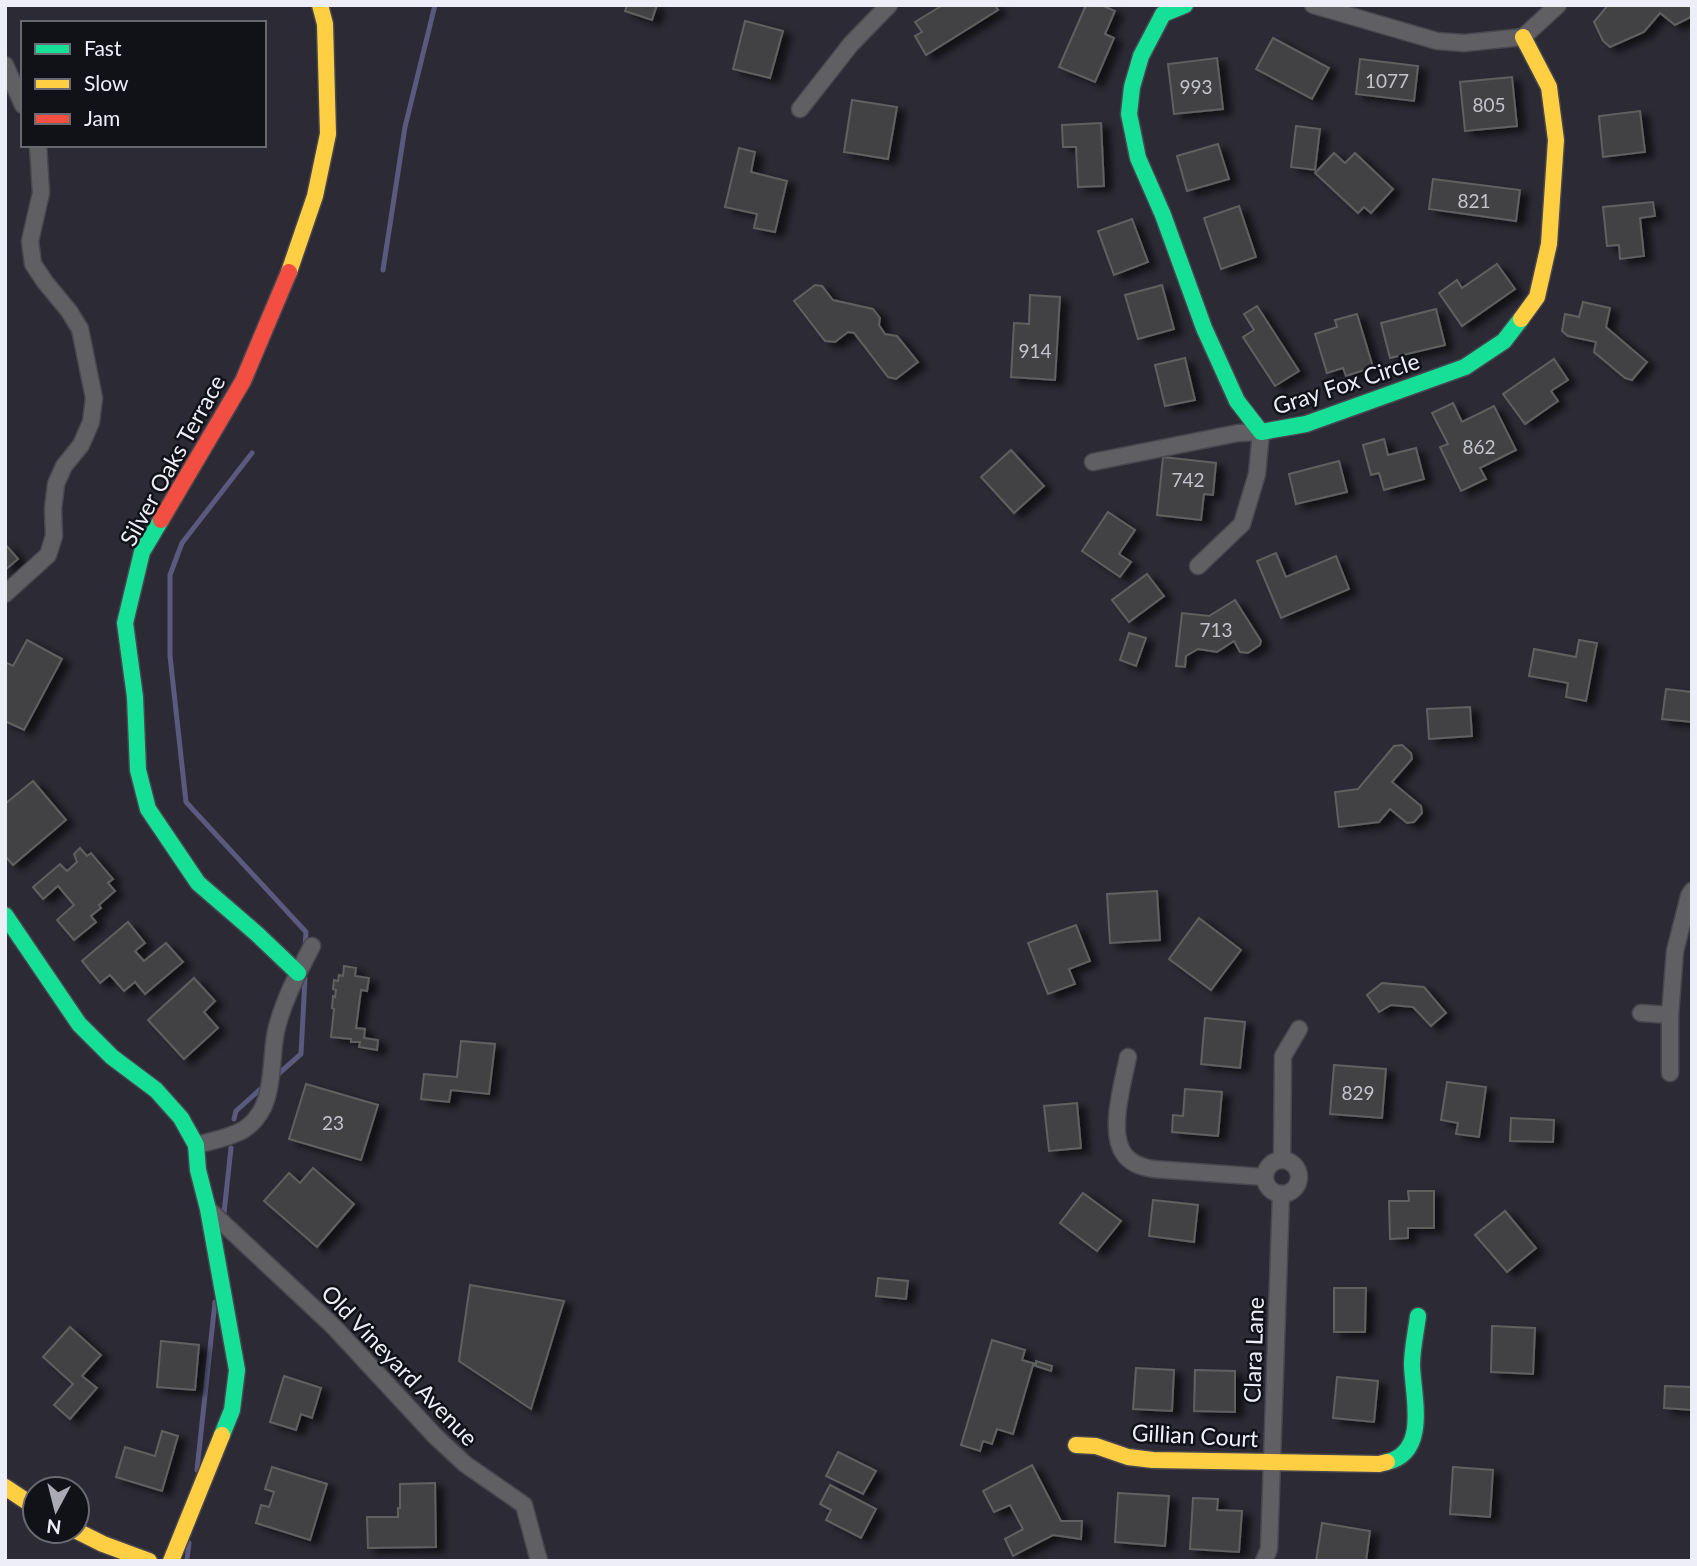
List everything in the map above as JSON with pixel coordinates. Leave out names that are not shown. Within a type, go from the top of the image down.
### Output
[{"type":"street","name":"Silver Oaks Terrace","points":[[298,973],[198,883],[148,809],[138,770],[135,697],[125,623],[142,552],[243,381],[285,284],[314,196],[328,134],[325,24],[320,5]]},
{"type":"street","points":[[800,109],[850,44],[889,5]]},
{"type":"street","name":"Gray Fox Circle","points":[[1185,5],[1157,10],[1132,87],[1129,114],[1138,158],[1163,215],[1210,340],[1237,401],[1261,432],[1306,424],[1465,368],[1504,341],[1537,297],[1549,244],[1556,139],[1549,87],[1524,37]]},
{"type":"street","points":[[1313,5],[1437,41],[1464,43],[1524,37],[1558,5]]},
{"type":"street","points":[[5,65],[21,101]]},
{"type":"street","points":[[5,594],[48,555],[54,537],[56,484],[64,466],[81,445],[91,422],[94,398],[80,329],[33,264],[30,242],[41,193],[38,147]]},
{"type":"street","points":[[1093,461],[1238,433],[1261,432],[1256,474],[1242,524],[1198,566]]},
{"type":"street","points":[[1670,1073],[1670,1015],[1675,951],[1692,891]]},
{"type":"street","points":[[5,915],[79,1024],[112,1056],[156,1090],[181,1118],[196,1145],[198,1170],[208,1209],[237,1370],[232,1410],[171,1561]]},
{"type":"street","points":[[196,1145],[242,1130],[260,1114],[267,1100],[276,1032],[285,1004],[312,946]]},
{"type":"street","points":[[1641,1013],[1670,1015]]},
{"type":"street","points":[[1282,1160],[1283,1056],[1300,1029]]},
{"type":"street","points":[[1128,1057],[1116,1129],[1125,1155],[1138,1166],[1153,1169],[1265,1177]]},
{"type":"street","points":[[1282,1160],[1295,1166],[1299,1176],[1295,1189],[1281,1194],[1269,1189],[1265,1177],[1273,1162],[1282,1160]]},
{"type":"street","name":"Clara Lane","points":[[1270,1557],[1281,1194]]},
{"type":"street","name":"Old Vineyard Avenue","points":[[208,1209],[333,1326],[464,1464],[524,1505],[539,1561]]},
{"type":"street","name":"Gillian Court","points":[[1076,1445],[1096,1446],[1128,1457],[1153,1461],[1379,1464],[1395,1460],[1406,1452],[1415,1431],[1412,1361],[1418,1316]]},
{"type":"street","points":[[5,1488],[21,1498]]},
{"type":"street","points":[[91,1538],[149,1561]]},
{"type":"building","points":[[627,5],[657,5],[652,20],[625,11]]},
{"type":"building","points":[[943,5],[995,5],[998,10],[926,55],[915,36],[922,32],[915,22]]},
{"type":"building","points":[[1086,5],[1101,5],[1115,11],[1105,34],[1114,38],[1095,82],[1059,67]]},
{"type":"building","points":[[1608,5],[1690,5],[1692,15],[1675,25],[1660,13],[1644,32],[1610,47],[1603,41],[1594,22]]},
{"type":"building","points":[[745,21],[783,31],[770,78],[733,69]]},
{"type":"building","points":[[1273,38],[1329,68],[1312,99],[1256,69]]},
{"type":"building","points":[[1217,58],[1223,109],[1174,114],[1168,64]]},
{"type":"building","points":[[1360,59],[1418,66],[1414,101],[1356,94]]},
{"type":"building","points":[[1512,77],[1517,126],[1465,131],[1460,82]]},
{"type":"building","points":[[852,100],[897,107],[888,159],[844,152]]},
{"type":"building","points":[[1640,111],[1645,152],[1603,157],[1599,116]]},
{"type":"building","points":[[1101,123],[1104,186],[1078,187],[1076,147],[1063,147],[1062,125]]},
{"type":"building","points":[[1296,126],[1320,129],[1315,170],[1291,167]]},
{"type":"building","points":[[1218,144],[1229,179],[1187,191],[1177,156]]},
{"type":"building","points":[[739,148],[755,152],[751,172],[787,181],[775,232],[754,228],[757,214],[725,207]]},
{"type":"building","points":[[1334,153],[1345,163],[1355,153],[1393,189],[1371,213],[1364,207],[1358,213],[1315,173]]},
{"type":"building","points":[[1433,179],[1520,190],[1516,221],[1429,209]]},
{"type":"building","points":[[1653,202],[1655,216],[1640,218],[1644,256],[1620,259],[1619,245],[1607,246],[1603,207]]},
{"type":"building","points":[[1239,206],[1256,257],[1221,269],[1204,218]]},
{"type":"building","points":[[1132,219],[1148,262],[1114,275],[1098,231]]},
{"type":"building","points":[[1497,264],[1515,289],[1462,326],[1439,293],[1457,280],[1462,288]]},
{"type":"building","points":[[815,285],[822,286],[833,300],[873,309],[880,318],[879,325],[885,334],[897,336],[918,362],[896,379],[888,377],[854,333],[848,332],[835,342],[825,341],[794,301]]},
{"type":"building","points":[[1162,285],[1174,329],[1138,339],[1125,295]]},
{"type":"building","points":[[1030,295],[1060,297],[1055,380],[1011,377],[1014,323],[1029,324]]},
{"type":"building","points":[[1583,302],[1610,308],[1606,327],[1647,362],[1632,380],[1625,378],[1594,352],[1596,342],[1568,336],[1562,331],[1565,314],[1579,317]]},
{"type":"building","points":[[1257,306],[1299,371],[1275,386],[1243,337],[1254,330],[1244,314]]},
{"type":"building","points":[[1436,309],[1445,345],[1390,358],[1381,323]]},
{"type":"building","points":[[1357,314],[1373,367],[1346,376],[1343,368],[1327,373],[1315,334],[1337,327],[1335,320]]},
{"type":"building","points":[[1185,358],[1195,400],[1165,406],[1155,365]]},
{"type":"building","points":[[1554,359],[1568,380],[1551,391],[1558,401],[1525,424],[1503,394]]},
{"type":"building","points":[[1453,403],[1462,422],[1494,406],[1516,450],[1480,468],[1486,479],[1461,491],[1440,447],[1448,444],[1432,413]]},
{"type":"building","points":[[1384,439],[1388,455],[1416,448],[1424,479],[1384,490],[1379,473],[1371,475],[1363,445]]},
{"type":"building","points":[[1011,450],[1044,486],[1014,513],[981,477]]},
{"type":"building","points":[[1163,457],[1216,463],[1213,495],[1204,494],[1201,520],[1157,515]]},
{"type":"building","points":[[1339,461],[1347,492],[1296,504],[1289,474]]},
{"type":"building","points":[[1108,512],[1135,530],[1119,554],[1131,562],[1120,577],[1082,551]]},
{"type":"building","points":[[5,544],[18,559],[5,570]]},
{"type":"building","points":[[1276,553],[1286,577],[1336,556],[1349,589],[1281,618],[1257,561]]},
{"type":"building","points":[[1147,574],[1164,596],[1129,622],[1112,600]]},
{"type":"building","points":[[1235,600],[1261,641],[1260,645],[1248,653],[1240,652],[1234,641],[1217,652],[1198,649],[1186,656],[1185,667],[1176,666],[1182,613],[1209,616]]},
{"type":"building","points":[[1129,633],[1146,638],[1136,666],[1120,660]]},
{"type":"building","points":[[27,640],[62,659],[24,730],[5,721],[5,662],[13,666]]},
{"type":"building","points":[[1579,640],[1597,643],[1586,701],[1566,697],[1568,683],[1529,676],[1534,649],[1576,657]]},
{"type":"building","points":[[1666,689],[1692,692],[1692,722],[1662,719]]},
{"type":"building","points":[[1470,707],[1472,736],[1429,739],[1427,709]]},
{"type":"building","points":[[1402,745],[1411,753],[1412,759],[1392,782],[1421,806],[1422,813],[1414,822],[1407,823],[1390,809],[1379,822],[1339,827],[1335,792],[1358,789],[1394,746]]},
{"type":"building","points":[[33,781],[66,820],[13,865],[5,856],[5,804]]},
{"type":"building","points":[[80,848],[87,856],[91,853],[113,879],[108,883],[115,891],[91,916],[96,922],[74,940],[57,920],[74,905],[58,886],[43,899],[33,887],[60,864],[67,871],[77,862],[74,854]]},
{"type":"building","points":[[1157,891],[1160,940],[1110,943],[1107,894]]},
{"type":"building","points":[[1199,918],[1241,950],[1211,990],[1169,959]]},
{"type":"building","points":[[128,922],[145,943],[135,951],[144,961],[166,943],[183,962],[145,994],[135,982],[124,991],[110,975],[100,983],[82,961]]},
{"type":"building","points":[[1076,925],[1090,961],[1069,969],[1075,984],[1048,994],[1028,943]]},
{"type":"building","points":[[344,966],[356,968],[355,976],[369,978],[367,991],[361,990],[356,1028],[365,1029],[364,1038],[378,1040],[377,1050],[359,1047],[360,1042],[351,1042],[351,1039],[331,1037],[333,996],[335,997],[336,990],[333,989],[334,980],[338,981],[339,975],[343,976]]},
{"type":"building","points":[[194,978],[215,1001],[204,1012],[218,1028],[184,1059],[148,1020]]},
{"type":"building","points":[[1382,983],[1424,987],[1446,1013],[1431,1026],[1413,1007],[1391,1005],[1379,1012],[1367,995]]},
{"type":"building","points":[[1205,1018],[1245,1022],[1240,1068],[1201,1064]]},
{"type":"building","points":[[461,1041],[495,1044],[489,1094],[451,1090],[449,1102],[421,1099],[424,1074],[457,1077]]},
{"type":"building","points":[[1334,1065],[1386,1069],[1382,1118],[1330,1114]]},
{"type":"building","points":[[1447,1082],[1486,1087],[1479,1137],[1456,1134],[1458,1123],[1441,1120]]},
{"type":"building","points":[[306,1084],[378,1105],[361,1160],[289,1139]]},
{"type":"building","points":[[1185,1089],[1222,1092],[1218,1136],[1172,1132],[1173,1115],[1183,1116]]},
{"type":"building","points":[[1077,1103],[1081,1148],[1049,1151],[1044,1106]]},
{"type":"building","points":[[1511,1118],[1554,1120],[1553,1142],[1510,1141]]},
{"type":"building","points":[[313,1168],[354,1204],[317,1247],[264,1201],[289,1173],[300,1183]]},
{"type":"building","points":[[1408,1191],[1434,1191],[1434,1228],[1408,1228],[1408,1238],[1390,1239],[1389,1201],[1409,1201]]},
{"type":"building","points":[[1083,1193],[1121,1221],[1097,1251],[1060,1223]]},
{"type":"building","points":[[1153,1200],[1198,1205],[1194,1242],[1149,1236]]},
{"type":"building","points":[[1505,1211],[1536,1248],[1507,1272],[1475,1235]]},
{"type":"building","points":[[878,1278],[908,1281],[906,1299],[876,1296]]},
{"type":"building","points":[[470,1285],[564,1301],[531,1409],[459,1361]]},
{"type":"building","points":[[1334,1288],[1366,1288],[1365,1332],[1334,1332]]},
{"type":"building","points":[[1492,1326],[1535,1328],[1533,1374],[1491,1372]]},
{"type":"building","points":[[70,1327],[101,1355],[82,1376],[97,1388],[70,1419],[54,1405],[73,1384],[43,1357]]},
{"type":"building","points":[[992,1340],[1025,1350],[1022,1360],[1052,1366],[1051,1371],[1033,1365],[1013,1434],[997,1429],[992,1444],[983,1441],[980,1451],[961,1445]]},
{"type":"building","points":[[161,1341],[199,1345],[195,1390],[157,1387]]},
{"type":"building","points":[[1136,1368],[1174,1370],[1172,1411],[1133,1409]]},
{"type":"building","points":[[1195,1370],[1235,1371],[1235,1412],[1194,1411]]},
{"type":"building","points":[[284,1376],[321,1388],[312,1418],[301,1414],[296,1430],[270,1422]]},
{"type":"building","points":[[1337,1377],[1378,1381],[1374,1422],[1333,1418]]},
{"type":"building","points":[[1665,1386],[1692,1387],[1692,1410],[1664,1408]]},
{"type":"building","points":[[162,1431],[178,1436],[162,1491],[116,1477],[125,1447],[155,1456]]},
{"type":"building","points":[[838,1452],[876,1471],[863,1494],[826,1476]]},
{"type":"building","points":[[1032,1465],[1061,1521],[1082,1521],[1081,1539],[1053,1535],[1013,1556],[1005,1539],[1023,1529],[1010,1505],[994,1512],[983,1491]]},
{"type":"building","points":[[272,1467],[327,1484],[310,1540],[256,1523],[261,1505],[269,1507],[274,1492],[265,1489]]},
{"type":"building","points":[[1453,1467],[1493,1470],[1490,1517],[1450,1514]]},
{"type":"building","points":[[435,1483],[436,1547],[368,1548],[367,1517],[398,1517],[400,1484]]},
{"type":"building","points":[[830,1485],[876,1509],[861,1538],[826,1520],[831,1510],[820,1504]]},
{"type":"building","points":[[1118,1493],[1169,1496],[1165,1546],[1115,1542]]},
{"type":"building","points":[[1193,1498],[1218,1499],[1217,1510],[1242,1511],[1239,1552],[1190,1549]]},
{"type":"building","points":[[1322,1523],[1370,1531],[1366,1561],[1316,1561]]},
{"type":"waterway","points":[[383,270],[405,127],[435,5]]},
{"type":"waterway","points":[[252,453],[182,543],[170,575],[170,656],[186,802],[306,932],[305,947]]},
{"type":"waterway","points":[[276,1076],[301,1054],[305,978]]},
{"type":"waterway","points":[[234,1119],[236,1111],[266,1084]]},
{"type":"waterway","points":[[224,1213],[231,1148]]},
{"type":"waterway","points":[[197,1470],[215,1302]]},
{"type":"waterway","points":[[187,1559],[189,1543]]},
{"type":"traffic: fast","points":[[1185,5],[1163,14],[1141,56],[1132,87],[1129,114],[1138,158],[1163,215],[1204,328],[1237,401],[1261,432],[1306,424],[1465,367],[1504,341],[1521,319]]},
{"type":"traffic: fast","points":[[161,520],[142,552],[125,623],[135,697],[138,770],[148,809],[198,883],[298,973]]},
{"type":"traffic: fast","points":[[5,915],[79,1024],[112,1057],[156,1090],[181,1118],[196,1145],[198,1170],[208,1209],[237,1370],[232,1410],[222,1435]]},
{"type":"traffic: fast","points":[[1387,1462],[1400,1456],[1409,1447],[1414,1435],[1416,1407],[1412,1359],[1418,1316]]},
{"type":"traffic: slow","points":[[289,272],[315,196],[328,134],[325,24],[320,5]]},
{"type":"traffic: slow","points":[[1521,319],[1537,297],[1549,244],[1556,140],[1549,87],[1523,37]]},
{"type":"traffic: slow","points":[[171,1561],[222,1435]]},
{"type":"traffic: slow","points":[[1076,1445],[1096,1446],[1128,1457],[1153,1460],[1387,1462]]},
{"type":"traffic: slow","points":[[5,1487],[21,1498]]},
{"type":"traffic: slow","points":[[91,1538],[149,1561]]},
{"type":"traffic: jam","points":[[161,520],[243,381],[289,272]]}]
